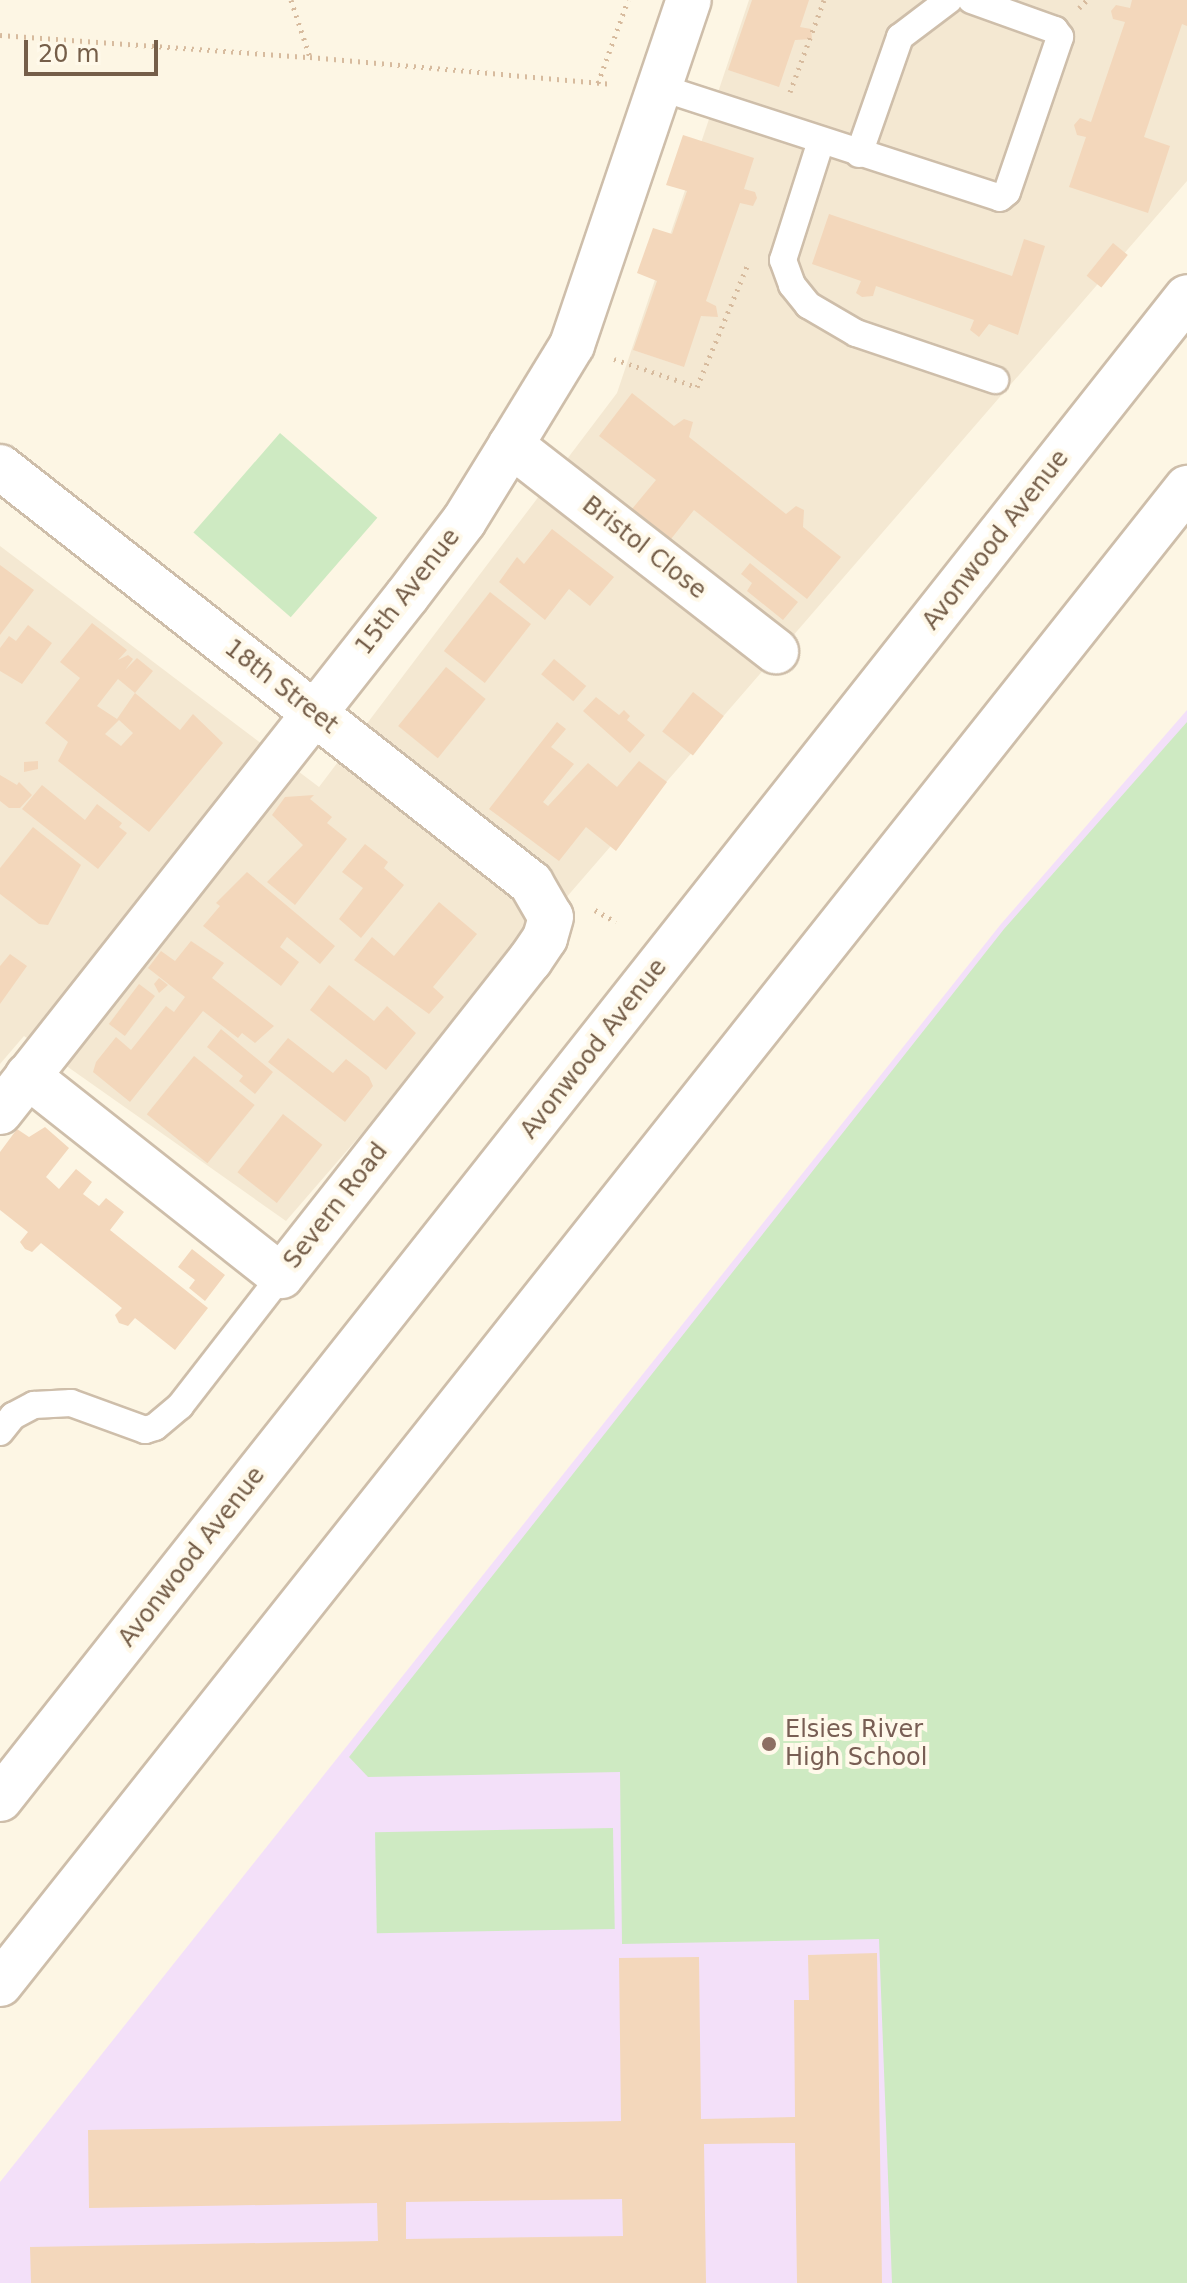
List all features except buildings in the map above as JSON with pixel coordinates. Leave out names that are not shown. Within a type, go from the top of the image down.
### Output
[{"type":"main road","name":"15th Avenue","points":[[0,1112],[464,521],[572,345],[662,88],[689,0]]},
{"type":"main road","name":"Avonwood Avenue","points":[[0,1799],[1187,297]]},
{"type":"main road","name":"Bristol Close","points":[[511,445],[776,651]]},
{"type":"main road","name":"18th Street","points":[[0,467],[531,883],[551,917]]},
{"type":"main road","points":[[0,1984],[1187,488]]},
{"type":"main road","name":"Severn Road","points":[[28,1076],[281,1276],[530,960],[545,938],[551,917]]},
{"type":"lane","points":[[859,154],[900,37],[949,0]]},
{"type":"lane","points":[[662,88],[994,199],[1007,192],[1060,37],[1055,30],[971,0]]},
{"type":"lane","points":[[821,141],[783,260],[786,276],[808,305],[837,322],[995,380]]},
{"type":"lane","points":[[0,1432],[13,1416],[44,1403],[71,1403],[145,1430],[155,1427],[180,1406],[281,1276]]},
{"type":"path","points":[[291,0],[310,57]]},
{"type":"path","points":[[598,83],[628,0]]},
{"type":"path","points":[[778,127],[824,0]]},
{"type":"path","points":[[0,35],[310,57],[662,88]]},
{"type":"path","points":[[572,345],[697,387],[753,250],[783,260]]},
{"type":"shaded area","points":[[749,0],[1187,0],[1187,181],[286,1221],[24,1036],[0,1064],[0,546],[319,787],[617,393]]},
{"type":"shaded area","name":"Elsies River High School","points":[[1187,710],[1187,2283],[0,2283],[0,2182],[1001,924]]},
{"type":"green space","points":[[280,433],[377,518],[291,617],[193,533]]},
{"type":"green space","name":"Elsies River High School","points":[[1187,722],[1187,2283],[892,2283],[879,1939],[622,1944],[620,1772],[368,1777],[349,1757],[1004,929]]},
{"type":"green space","points":[[613,1828],[615,1929],[377,1933],[375,1832]]},
{"type":"place","name":"Elsies River High School","points":[[769,1744]]}]
